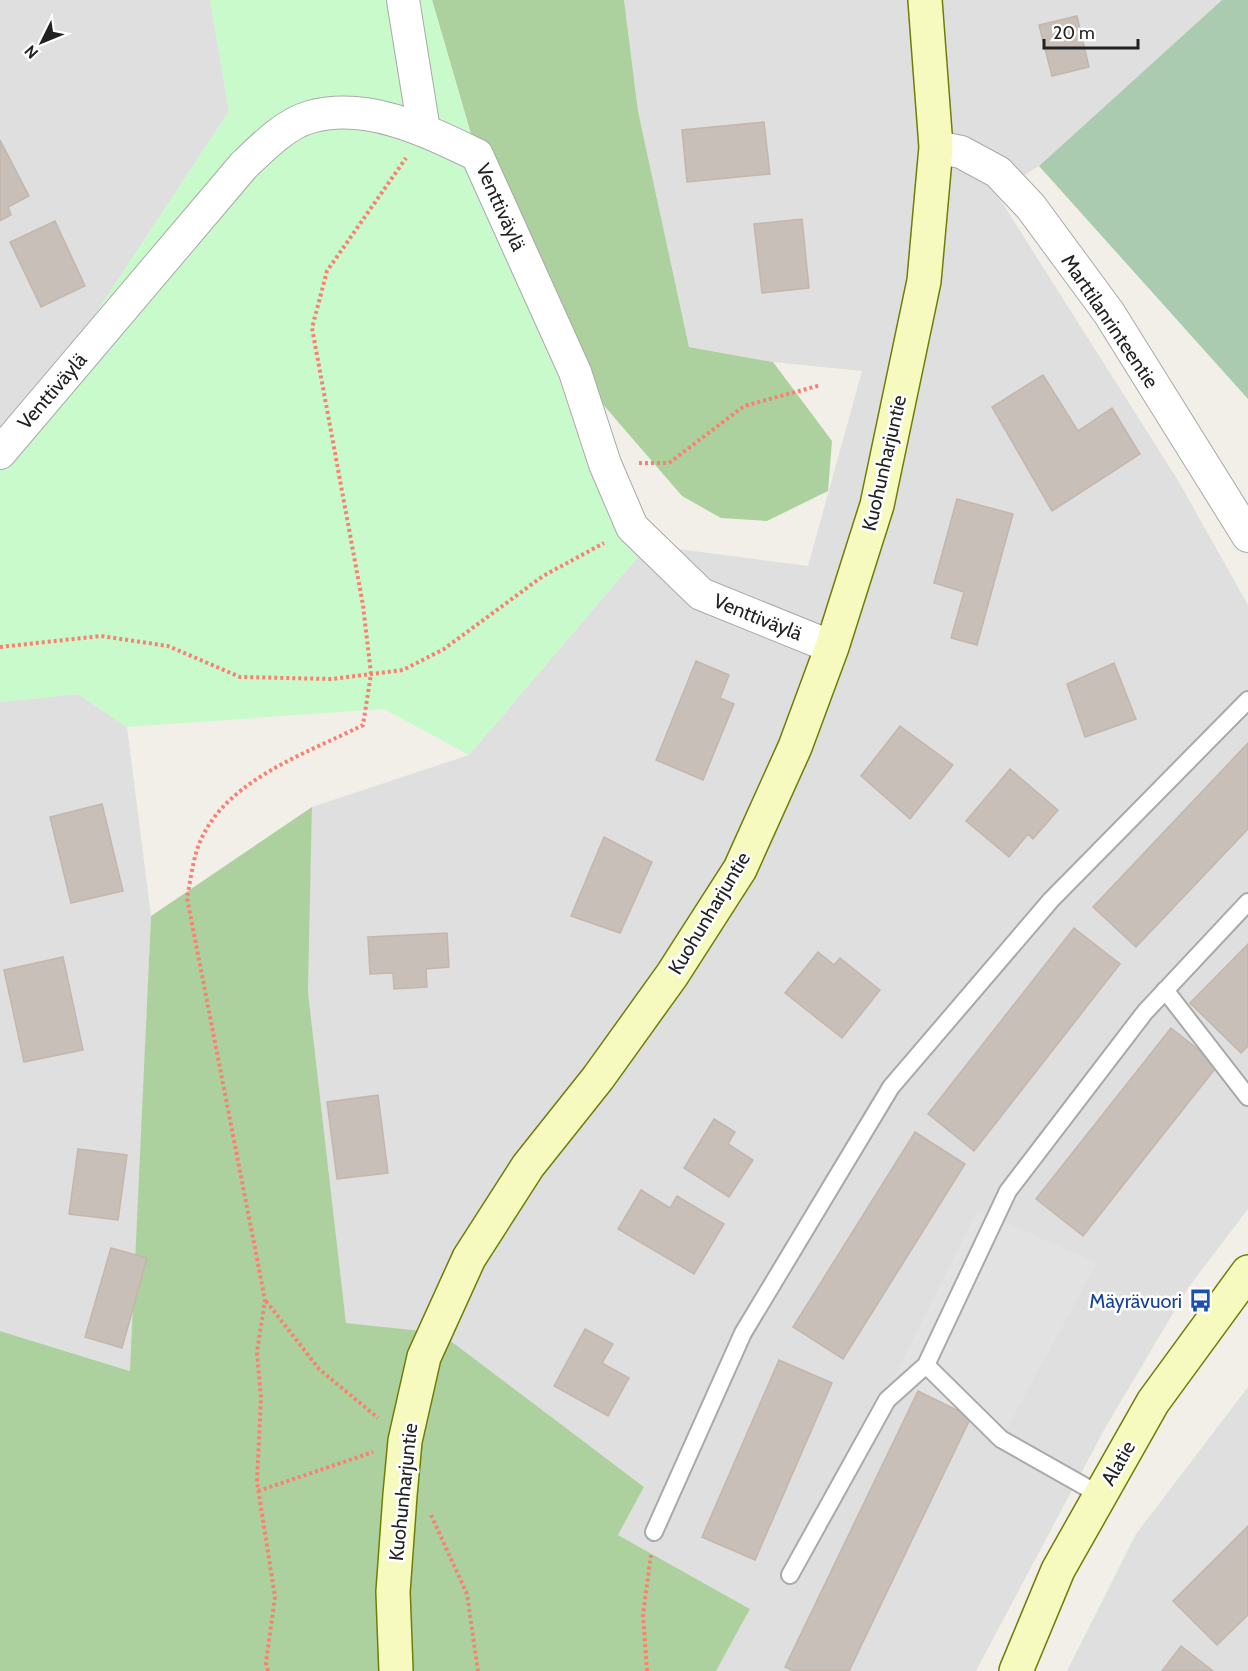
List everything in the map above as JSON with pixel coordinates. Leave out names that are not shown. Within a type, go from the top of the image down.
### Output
[{"type":"main road","name":"Kuohunharjuntie","points":[[396,1671],[393,1592],[400,1495],[405,1441],[424,1357],[469,1258],[528,1166],[598,1078],[672,975],[740,869],[795,747],[832,647],[876,505],[924,281],[936,147],[925,0]]},
{"type":"main road","name":"Alatie","points":[[1016,1671],[1058,1570],[1153,1402],[1248,1272]]},
{"type":"street","points":[[403,0],[424,130]]},
{"type":"street","name":"Venttiväylä","points":[[0,453],[243,165],[273,138],[309,117],[349,111],[424,130],[477,154],[575,372],[605,464],[632,527],[701,594],[832,647]]},
{"type":"street","name":"Marttilanrinteentie","points":[[936,147],[961,152],[998,172],[1031,207],[1109,313],[1248,536]]},
{"type":"lane","points":[[654,1532],[743,1332],[891,1087],[1051,900],[1248,700]]},
{"type":"lane","points":[[790,1575],[887,1400],[926,1365],[1008,1191],[1145,1012],[1248,902]]},
{"type":"lane","points":[[1165,990],[1248,1097]]},
{"type":"lane","points":[[926,1365],[1001,1438],[1100,1494]]},
{"type":"path","points":[[268,1671],[266,1663],[275,1597],[258,1491],[261,1398],[257,1352],[265,1300],[187,898],[196,851],[217,813],[244,787],[363,725],[371,674],[363,605],[312,328],[327,271],[391,183],[424,130]]},
{"type":"path","points":[[605,464],[669,463],[744,406],[821,385]]},
{"type":"path","points":[[0,647],[101,636],[168,646],[240,677],[332,679],[403,670],[444,649],[543,576],[632,527]]},
{"type":"path","points":[[265,1300],[319,1369],[405,1441]]},
{"type":"path","points":[[258,1491],[405,1441]]},
{"type":"path","points":[[400,1495],[433,1516],[442,1536],[467,1594],[478,1671]]},
{"type":"path","points":[[647,1671],[643,1614],[654,1532]]},
{"type":"shaded area","points":[[0,0],[210,0],[229,111],[21,427],[0,453]]},
{"type":"shaded area","points":[[624,0],[1222,0],[1039,166],[996,193],[1179,482],[1248,605],[1248,1209],[1188,1288],[1104,1430],[976,1671],[716,1671],[750,1609],[618,1535],[644,1487],[440,1334],[346,1323],[308,992],[312,807],[469,755],[648,545],[808,566],[862,371],[773,362],[689,347],[638,111]]},
{"type":"shaded area","points":[[78,694],[127,727],[151,916],[131,1371],[0,1331],[0,702]]},
{"type":"shaded area","points":[[978,1210],[1097,1263],[1001,1439],[894,1378]]},
{"type":"shaded area","points":[[1248,1387],[1248,1671],[1067,1671],[1136,1534]]},
{"type":"green space","points":[[210,0],[432,0],[477,155],[648,545],[469,755],[384,709],[127,727],[78,694],[0,702],[0,453],[21,427],[229,111]]},
{"type":"green space","points":[[432,0],[624,0],[638,111],[689,347],[773,362],[832,441],[828,491],[767,521],[721,518],[682,496],[575,372],[477,155]]},
{"type":"green space","points":[[1222,0],[1248,0],[1248,399],[1039,166]]},
{"type":"green space","points":[[312,807],[308,992],[346,1323],[440,1333],[644,1487],[618,1535],[750,1609],[716,1671],[0,1671],[0,1331],[130,1371],[151,916]]},
{"type":"building","points":[[1077,16],[1089,67],[1052,76],[1039,25]]},
{"type":"building","points":[[764,122],[770,174],[687,182],[682,130]]},
{"type":"building","points":[[0,140],[29,196],[8,207],[11,215],[0,221]]},
{"type":"building","points":[[802,219],[809,288],[762,293],[754,224]]},
{"type":"building","points":[[55,221],[85,286],[41,307],[10,242]]},
{"type":"building","points":[[1043,375],[1078,431],[1112,408],[1140,454],[1052,511],[992,407]]},
{"type":"building","points":[[957,499],[1013,514],[977,645],[951,638],[964,592],[934,583]]},
{"type":"building","points":[[696,661],[729,675],[720,698],[734,704],[703,780],[656,760]]},
{"type":"building","points":[[1114,663],[1136,719],[1085,737],[1067,684]]},
{"type":"building","points":[[900,726],[953,765],[910,819],[861,776]]},
{"type":"building","points":[[1248,743],[1248,829],[1136,947],[1093,907]]},
{"type":"building","points":[[1010,769],[1058,810],[1033,839],[1028,834],[1009,857],[966,821]]},
{"type":"building","points":[[102,804],[123,891],[71,903],[50,817]]},
{"type":"building","points":[[604,837],[652,862],[620,933],[571,916]]},
{"type":"building","points":[[1074,928],[1120,964],[974,1151],[928,1114]]},
{"type":"building","points":[[447,933],[449,967],[426,969],[427,987],[394,989],[393,973],[370,974],[368,937]]},
{"type":"building","points":[[1248,944],[1248,1046],[1241,1053],[1190,1003]]},
{"type":"building","points":[[818,952],[834,965],[840,958],[880,990],[842,1038],[785,993]]},
{"type":"building","points":[[63,957],[83,1050],[24,1062],[4,970]]},
{"type":"building","points":[[1171,1028],[1218,1065],[1083,1236],[1036,1199]]},
{"type":"building","points":[[378,1095],[388,1173],[337,1179],[327,1102]]},
{"type":"building","points":[[714,1119],[735,1132],[728,1144],[753,1160],[729,1197],[684,1168]]},
{"type":"building","points":[[915,1132],[965,1164],[843,1359],[793,1327]]},
{"type":"building","points":[[78,1149],[127,1155],[118,1220],[69,1214]]},
{"type":"building","points":[[641,1190],[670,1208],[677,1196],[724,1224],[694,1274],[618,1229]]},
{"type":"building","points":[[111,1248],[147,1258],[122,1348],[85,1337]]},
{"type":"building","points":[[585,1329],[613,1344],[602,1363],[629,1378],[608,1416],[554,1386]]},
{"type":"building","points":[[779,1360],[832,1383],[755,1560],[702,1537]]},
{"type":"building","points":[[918,1391],[971,1417],[849,1671],[793,1671],[785,1667]]},
{"type":"building","points":[[1248,1526],[1248,1615],[1217,1645],[1173,1601]]},
{"type":"building","points":[[1181,1646],[1213,1671],[1162,1671]]},
{"type":"place","name":"Mäyrävuori","points":[[1200,1301]]}]
